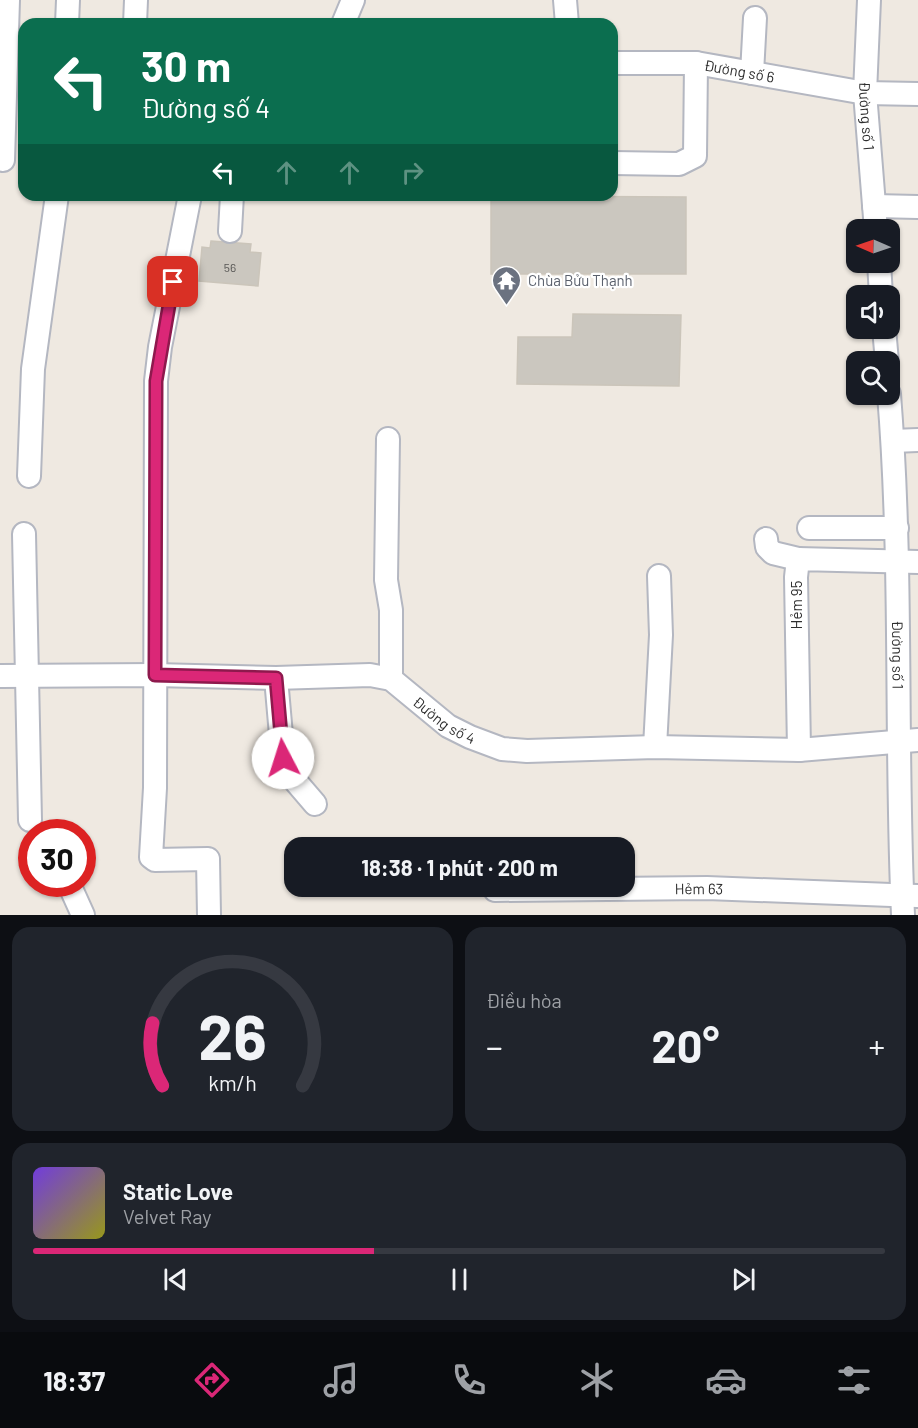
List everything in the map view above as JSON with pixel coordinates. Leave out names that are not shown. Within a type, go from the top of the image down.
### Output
[{"type":"street","points":[[8,0],[9,160]]},
{"type":"street","points":[[67,18],[68,0]]},
{"type":"street","points":[[135,18],[136,0]]},
{"type":"street","points":[[346,18],[353,0]]},
{"type":"street","points":[[565,0],[566,18]]},
{"type":"street","name":"Đường số 1","points":[[869,0],[865,93],[875,219]]},
{"type":"street","points":[[752,73],[754,18]]},
{"type":"street","name":"Đường số 6","points":[[618,63],[696,63],[865,93],[918,94]]},
{"type":"street","points":[[618,163],[680,164],[695,156],[696,63]]},
{"type":"street","points":[[29,476],[33,369],[56,201]]},
{"type":"street","points":[[189,201],[160,347],[156,381],[155,788],[151,857],[157,861],[208,859],[209,915]]},
{"type":"street","points":[[230,231],[232,201]]},
{"type":"street","points":[[874,206],[918,207]]},
{"type":"street","name":"Đường số 1","points":[[890,405],[897,528],[908,563],[908,902]]},
{"type":"street","points":[[0,676],[155,675],[276,678],[370,675],[391,679],[391,610],[386,580],[388,438]]},
{"type":"street","points":[[893,441],[918,440]]},
{"type":"street","points":[[809,528],[897,528]]},
{"type":"street","points":[[24,534],[30,819]]},
{"type":"street","points":[[766,538],[767,547],[773,553],[798,559]]},
{"type":"street","name":"Hẻm 95","points":[[799,750],[796,577],[798,559],[908,563]]},
{"type":"street","points":[[655,747],[661,635],[659,576]]},
{"type":"street","points":[[276,678],[283,758],[291,776],[315,804]]},
{"type":"street","name":"Đường số 4","points":[[391,679],[448,726],[501,748],[527,751],[655,747],[799,750],[908,741]]},
{"type":"street","name":"Hẻm 63","points":[[635,889],[718,888],[908,902]]},
{"type":"street","points":[[75,897],[83,915]]},
{"type":"building","points":[[618,197],[686,197],[686,274],[491,274],[491,201],[618,201]]},
{"type":"building","points":[[211,241],[251,244],[250,252],[261,253],[258,286],[199,281],[202,247],[210,248]]},
{"type":"building","points":[[573,314],[681,315],[679,386],[517,384],[518,337],[572,337]]},
{"type":"place","name":"Chùa Bửu Thạnh","points":[[507,306]]},
{"type":"route","points":[[173,282],[160,347],[156,381],[155,675],[276,678],[283,758]]}]
